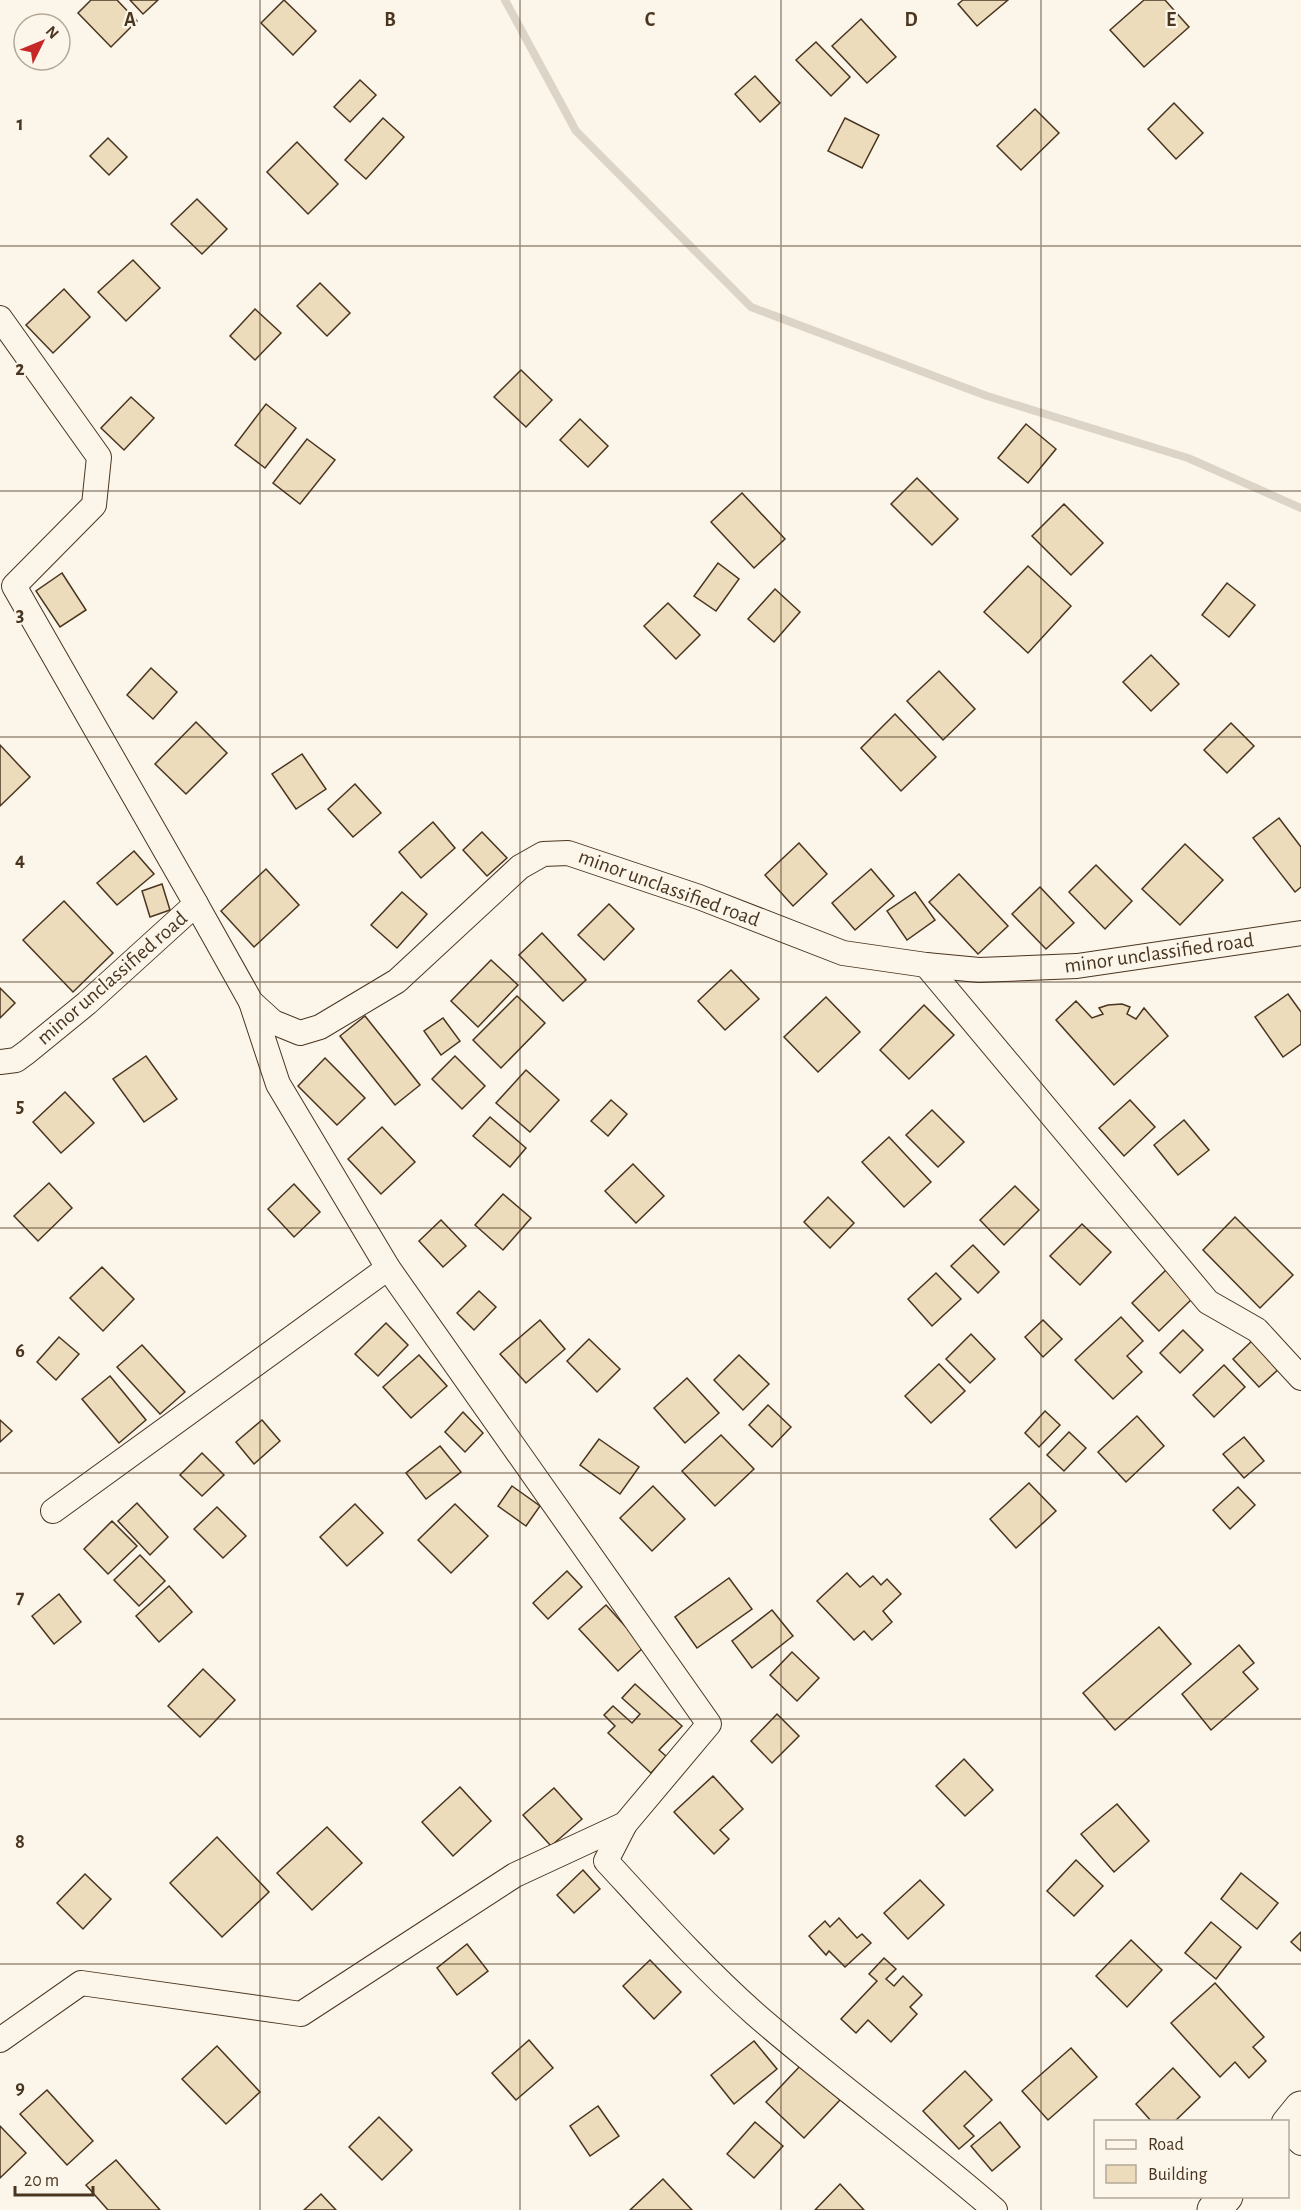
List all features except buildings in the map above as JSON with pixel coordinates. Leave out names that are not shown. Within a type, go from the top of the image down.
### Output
[{"type":"main road","points":[[1289,2122],[1301,2108]]},
{"type":"main road","points":[[1215,2210],[1224,2198]]},
{"type":"street","points":[[0,318],[99,457],[94,505],[14,586],[196,904]]},
{"type":"street","name":"minor unclassified road","points":[[0,1062],[16,1060],[27,1052],[87,1003],[196,904],[251,1002],[273,1022],[300,1033],[320,1027],[397,981],[520,867],[543,854],[552,853],[568,853],[699,897],[843,952],[927,965],[980,970],[1077,966],[1301,933]]},
{"type":"street","points":[[927,965],[1208,1302],[1257,1330],[1301,1378]]},
{"type":"street","points":[[251,1002],[278,1084],[388,1268],[709,1724],[625,1824],[606,1861],[684,1945],[754,2013],[954,2174],[995,2210]]},
{"type":"street","points":[[53,1511],[388,1268]]},
{"type":"street","points":[[0,2040],[81,1983],[301,2014],[515,1875],[625,1824]]},
{"type":"street","points":[[1289,2133],[1301,2143]]},
{"type":"waterway","points":[[505,0],[576,131],[751,307],[987,396],[1188,458],[1301,508]]}]
